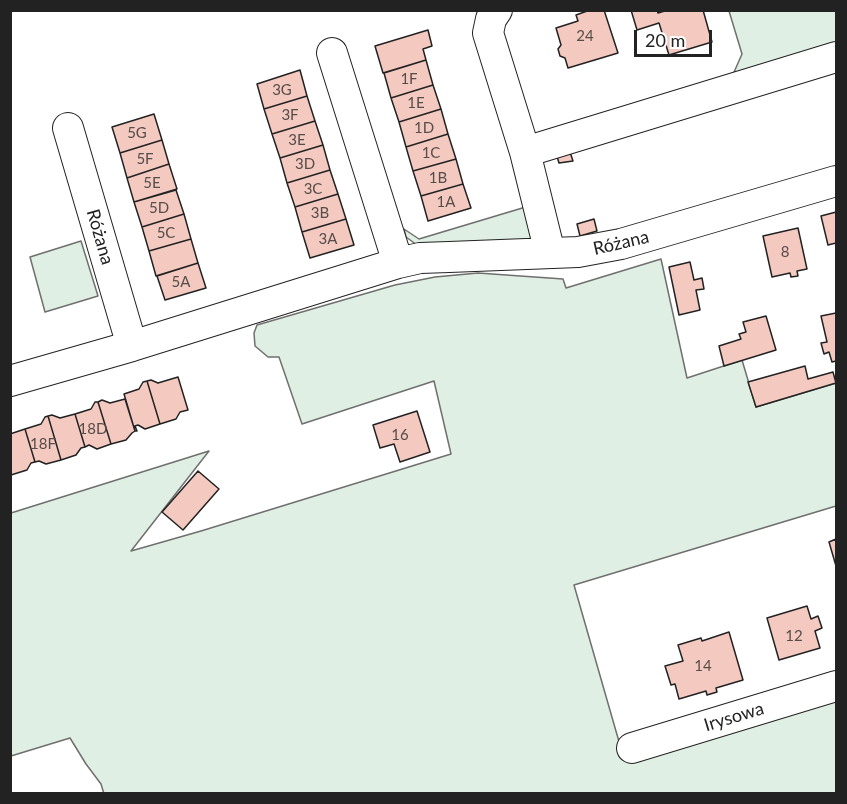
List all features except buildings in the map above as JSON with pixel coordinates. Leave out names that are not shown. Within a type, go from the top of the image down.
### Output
[{"type":"street","points":[[497,10],[491,20],[488,33],[525,152],[550,253]]},
{"type":"street","points":[[332,53],[398,263]]},
{"type":"street","points":[[525,152],[837,57]]},
{"type":"street","name":"Różana","points":[[68,128],[132,346]]},
{"type":"street","name":"Różana","points":[[10,381],[132,346],[398,263],[420,258],[578,252],[621,244],[837,181]]},
{"type":"street","name":"Irysowa","points":[[632,748],[837,686]]},
{"type":"green space","points":[[729,11],[836,11],[836,47],[731,79],[742,54]]},
{"type":"green space","points":[[529,206],[535,226],[531,240],[417,245],[406,237],[404,229],[419,239]]},
{"type":"green space","points":[[81,241],[98,296],[45,312],[30,257]]},
{"type":"green space","points":[[661,259],[687,378],[742,360],[756,407],[836,383],[836,506],[574,585],[624,759],[836,695],[836,793],[104,794],[101,784],[70,738],[11,756],[11,513],[209,451],[131,551],[451,454],[434,381],[302,424],[279,357],[268,357],[255,346],[254,333],[257,325],[395,285],[435,277],[478,273],[563,279],[566,288]]}]
